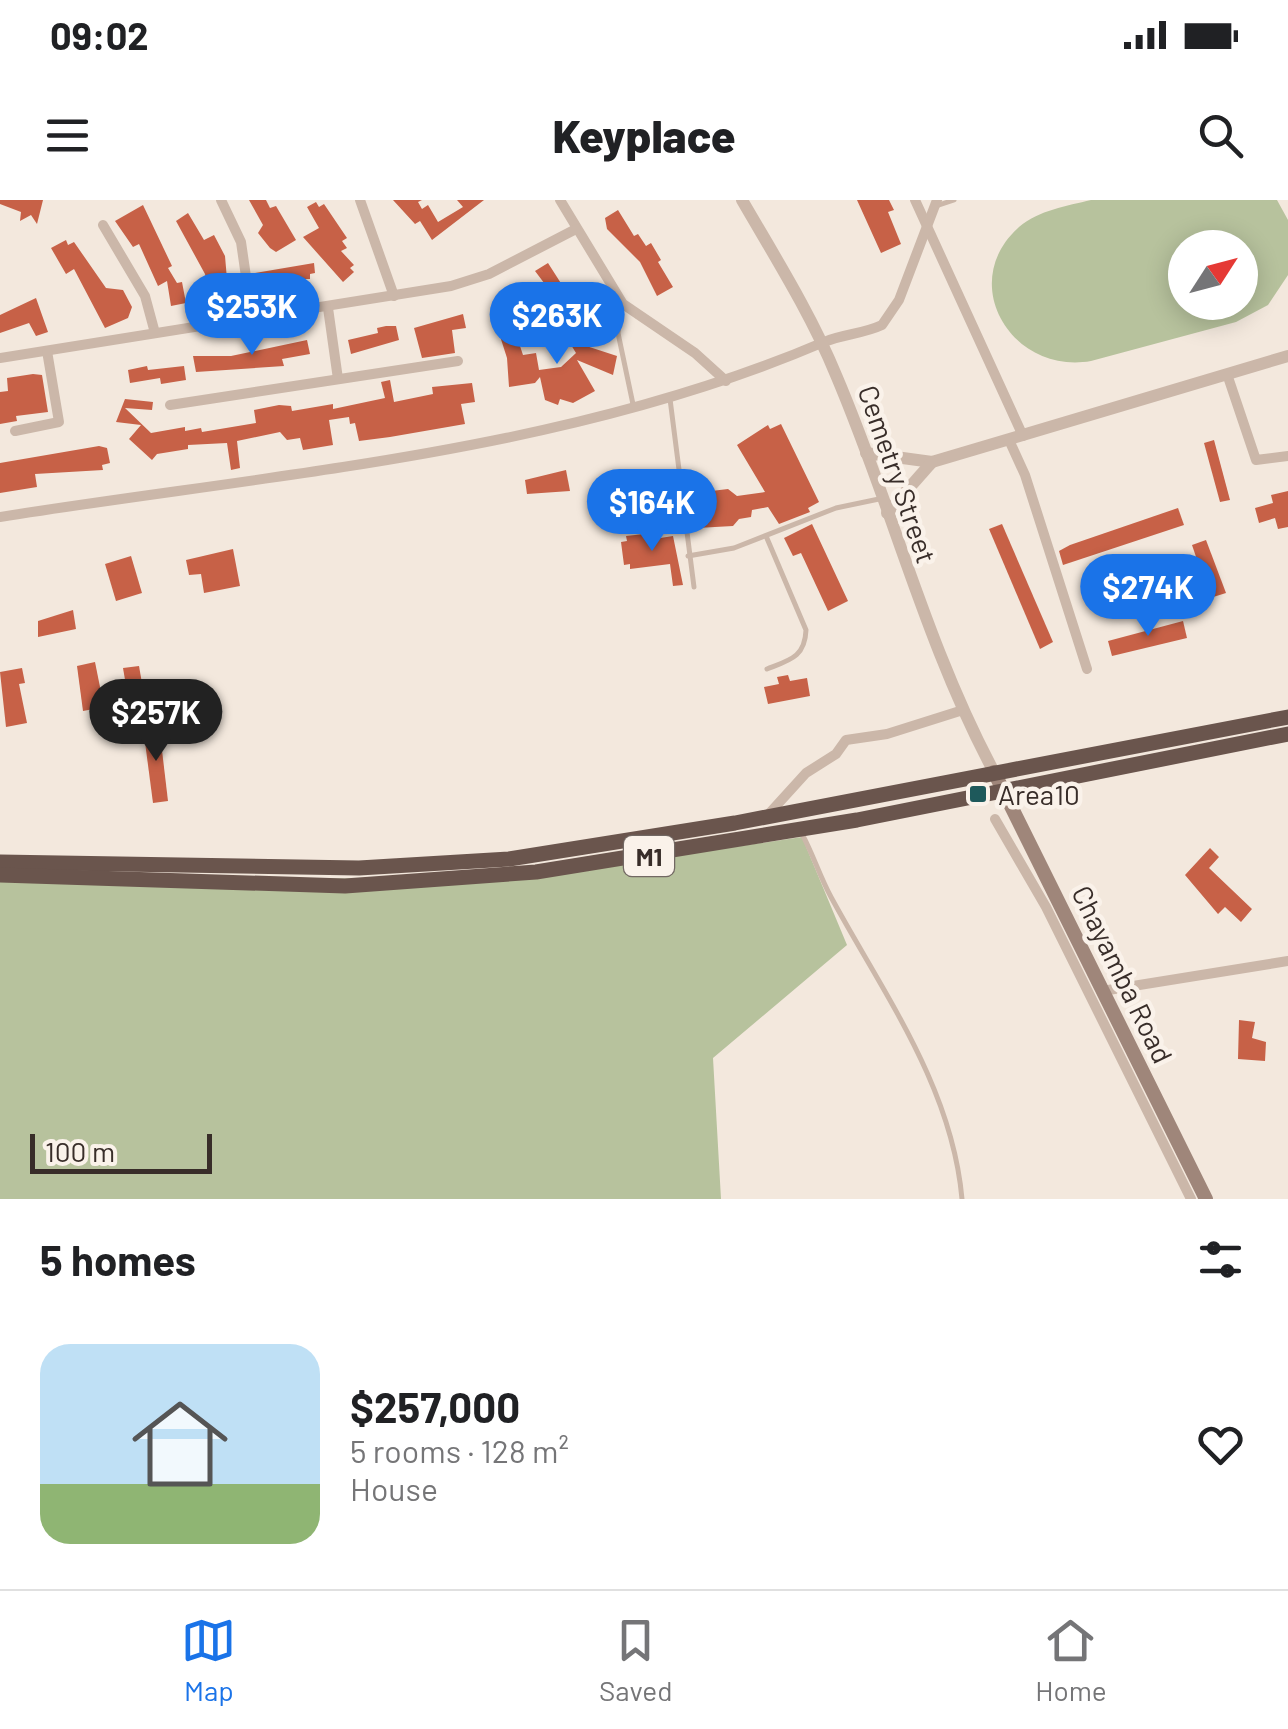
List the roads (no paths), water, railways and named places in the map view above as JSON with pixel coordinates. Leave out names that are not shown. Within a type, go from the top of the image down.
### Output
[{"type":"highway","name":"M1","points":[[0,862],[420,867],[564,853],[1288,718]]},
{"type":"highway","name":"M1","points":[[0,875],[345,886],[563,868],[800,830],[1288,734]]},
{"type":"main road","name":"Chayamba Road","points":[[994,772],[1206,1199]]},
{"type":"street","points":[[221,200],[241,242],[252,318]]},
{"type":"street","points":[[360,200],[394,296]]},
{"type":"street","points":[[560,200],[623,304],[695,353],[726,382]]},
{"type":"street","name":"Cemetry Street","points":[[742,200],[822,343],[963,710],[994,772]]},
{"type":"street","points":[[915,200],[1016,438],[1087,669]]},
{"type":"street","points":[[0,517],[470,443],[634,410],[726,382],[822,343],[878,327],[890,317],[936,203]]},
{"type":"street","points":[[103,226],[145,296],[155,333]]},
{"type":"street","points":[[0,358],[328,308],[477,279],[576,229]]},
{"type":"street","points":[[328,308],[338,379]]},
{"type":"street","points":[[15,430],[59,422],[46,350]]},
{"type":"street","points":[[866,453],[932,462],[1288,356]]},
{"type":"street","points":[[170,405],[458,361]]},
{"type":"street","points":[[1226,374],[1256,460],[1288,456]]},
{"type":"street","points":[[887,514],[932,462]]},
{"type":"street","points":[[765,818],[806,774],[836,754],[846,740],[888,734],[963,710]]},
{"type":"street","points":[[995,819],[1046,908],[1192,1199]]},
{"type":"street","points":[[1102,991],[1288,961]]},
{"type":"lane","points":[[936,203],[954,200]]},
{"type":"lane","points":[[623,304],[618,333],[634,410]]},
{"type":"lane","points":[[670,398],[694,586]]},
{"type":"lane","points":[[688,556],[734,548],[836,508],[882,498]]},
{"type":"lane","points":[[766,536],[806,630],[806,647],[797,656],[767,669]]},
{"type":"lane","points":[[800,830],[827,890],[875,967],[922,1064],[954,1149],[962,1199]]},
{"type":"place","name":"Area10","points":[[978,794]]}]
